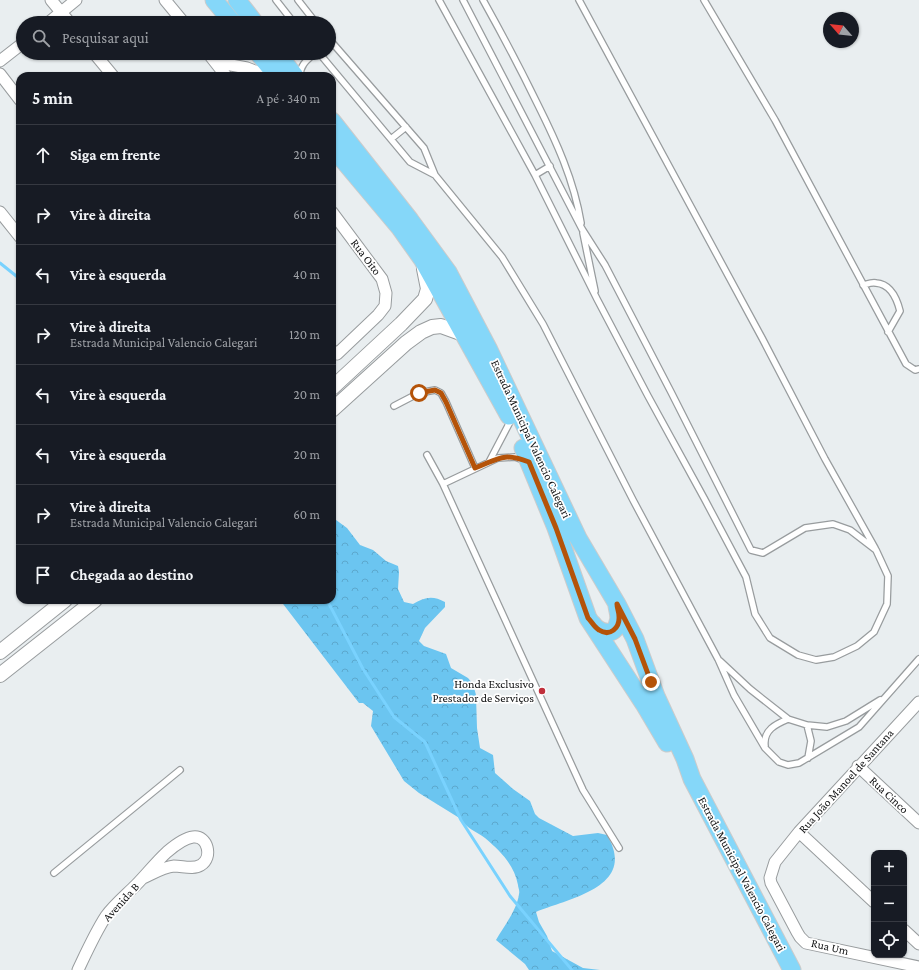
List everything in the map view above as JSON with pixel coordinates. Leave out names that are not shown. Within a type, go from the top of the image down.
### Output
[{"type":"main road","points":[[214,0],[227,16]]},
{"type":"main road","points":[[237,0],[250,16]]},
{"type":"main road","points":[[263,60],[273,72]]},
{"type":"main road","points":[[282,60],[292,72]]},
{"type":"main road","name":"Estrada Municipal Valencio Calegari","points":[[336,126],[410,220],[448,272],[489,350],[578,538],[617,604],[635,639],[656,696],[685,759],[692,779],[792,970]]},
{"type":"main road","name":"Estrada Municipal Valencio Calegari","points":[[336,152],[400,228],[422,259],[511,420],[556,528],[588,618],[644,704],[678,762],[692,779]]},
{"type":"main road","points":[[588,618],[598,629],[604,632],[611,632],[616,629],[619,621],[617,604]]},
{"type":"street","points":[[51,0],[64,16]]},
{"type":"street","points":[[56,16],[76,0]]},
{"type":"street","points":[[165,0],[178,16]]},
{"type":"street","points":[[0,61],[16,48]]},
{"type":"street","points":[[100,60],[110,72]]},
{"type":"street","points":[[215,62],[219,60]]},
{"type":"street","points":[[215,62],[223,72]]},
{"type":"street","points":[[215,62],[248,68],[258,72]]},
{"type":"street","points":[[0,74],[16,95]]},
{"type":"street","points":[[0,212],[16,232]]},
{"type":"street","name":"Rua Oito","points":[[336,217],[382,279],[386,293],[385,306],[378,315],[337,354],[336,353]]},
{"type":"street","points":[[336,384],[401,324],[425,299],[428,289],[422,259]]},
{"type":"street","points":[[336,406],[406,343],[421,332],[432,327],[441,326],[463,334]]},
{"type":"street","points":[[0,654],[60,604]]},
{"type":"street","points":[[2,674],[90,604]]},
{"type":"street","points":[[0,654],[8,657],[9,661],[2,674]]},
{"type":"street","name":"Rua João Manoel de Santana","points":[[775,862],[799,832],[858,766],[919,702]]},
{"type":"street","name":"Rua Cinco","points":[[858,766],[919,823]]},
{"type":"street","points":[[799,832],[871,899]]},
{"type":"street","name":"Avenida B","points":[[78,970],[94,937],[107,915],[167,853],[187,838],[195,837],[207,846],[207,857],[204,863],[200,866],[187,868],[174,866],[143,878]]},
{"type":"street","name":"Rua Um","points":[[775,862],[770,878],[771,883],[800,938],[806,943],[917,964]]},
{"type":"street","points":[[907,933],[919,944]]},
{"type":"lane","points":[[276,0],[289,16]]},
{"type":"lane","points":[[298,0],[311,16]]},
{"type":"lane","points":[[439,0],[535,175],[597,299],[746,577],[755,614],[770,638],[798,655],[816,660],[834,657],[857,646],[874,632],[887,604],[888,576],[876,550],[825,459],[762,338],[579,0]]},
{"type":"lane","points":[[464,0],[582,229],[609,272],[751,550],[764,553],[805,528],[833,524],[850,530],[876,550]]},
{"type":"lane","points":[[483,0],[517,62],[566,166],[580,214],[597,299]]},
{"type":"lane","points":[[704,0],[775,120],[906,364],[915,370],[919,369]]},
{"type":"lane","points":[[336,48],[424,148],[434,174],[502,257],[543,324],[633,500],[718,659],[734,695],[765,748],[778,762],[788,765],[799,763],[859,727],[919,659]]},
{"type":"lane","points":[[300,72],[302,64],[307,60]]},
{"type":"lane","points":[[325,60],[335,72]]},
{"type":"lane","points":[[336,73],[410,162],[434,174]]},
{"type":"lane","points":[[391,139],[406,127]]},
{"type":"lane","points":[[535,175],[550,166]]},
{"type":"lane","points":[[863,285],[875,283],[885,286],[892,292],[898,303],[900,311],[888,332]]},
{"type":"lane","points":[[394,406],[419,393],[435,390],[441,393],[475,468]]},
{"type":"lane","points":[[489,462],[511,420]]},
{"type":"lane","points":[[427,455],[443,484],[583,790],[619,848]]},
{"type":"lane","points":[[443,484],[498,458],[515,457],[529,462]]},
{"type":"lane","points":[[718,659],[750,689],[788,719],[807,725],[827,726],[846,721],[887,695]]},
{"type":"lane","points":[[765,748],[764,739],[767,732],[776,723],[788,719]]},
{"type":"lane","points":[[807,725],[811,741],[808,758]]},
{"type":"lane","points":[[54,873],[180,770]]},
{"type":"green space","points":[[336,520],[347,528],[360,545],[373,550],[386,561],[398,566],[398,589],[404,602],[413,604],[425,598],[436,598],[445,602],[445,607],[425,628],[419,641],[424,646],[446,654],[451,668],[468,678],[473,684],[476,695],[477,728],[480,748],[493,755],[495,773],[513,789],[530,801],[535,814],[539,818],[573,836],[598,833],[607,835],[614,853],[614,867],[607,879],[596,888],[582,895],[536,912],[552,951],[583,968],[600,970],[529,970],[525,964],[496,940],[513,912],[518,900],[519,889],[516,877],[510,864],[496,848],[461,819],[419,793],[404,781],[371,726],[373,711],[363,703],[359,703],[283,604],[336,604]]},
{"type":"waterway","points":[[0,263],[16,276]]},
{"type":"waterway","points":[[329,604],[363,669],[394,717],[425,742],[461,820],[510,896],[572,970]]},
{"type":"place","name":"Honda Exclusivo Prestador de Serviços","points":[[542,691]]},
{"type":"route","points":[[419,393],[435,390],[441,393],[475,468],[498,458],[515,457],[529,462],[556,528],[588,618],[594,626],[601,631],[608,633],[611,632],[616,629],[619,621],[617,604],[635,639],[651,682]]}]
